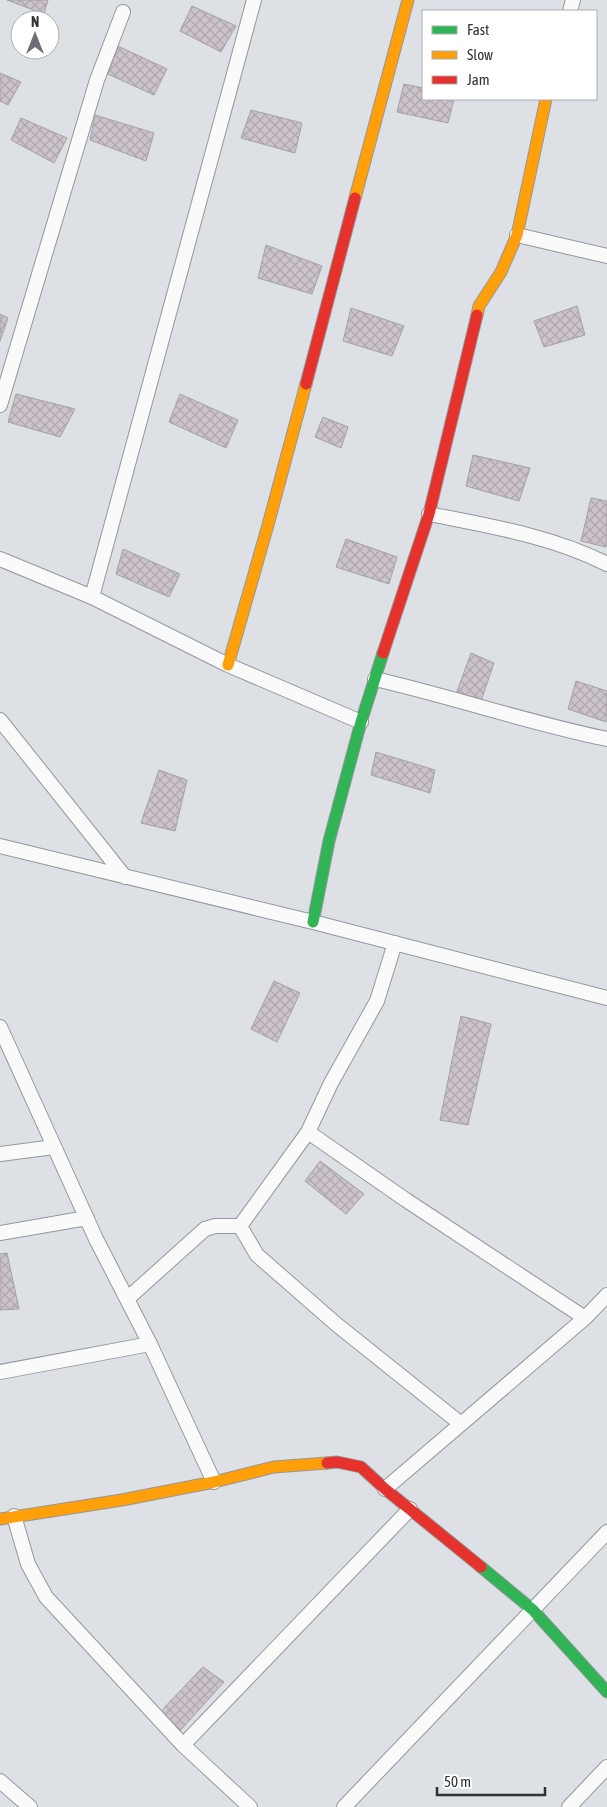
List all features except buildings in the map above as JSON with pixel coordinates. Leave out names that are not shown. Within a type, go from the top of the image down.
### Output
[{"type":"street","points":[[92,597],[254,0]]},
{"type":"street","points":[[228,665],[270,516],[408,0]]},
{"type":"street","points":[[0,405],[97,80],[123,12]]},
{"type":"street","points":[[313,922],[329,841],[361,722],[429,514],[479,306],[501,272],[517,235],[546,100]]},
{"type":"street","points":[[517,235],[607,256]]},
{"type":"street","points":[[429,514],[504,528],[586,554],[607,564]]},
{"type":"street","points":[[0,559],[92,597],[228,665],[361,722]]},
{"type":"street","points":[[375,680],[437,694],[521,718],[607,739]]},
{"type":"street","points":[[0,720],[126,877]]},
{"type":"street","points":[[0,846],[313,922],[607,998]]},
{"type":"street","points":[[240,1226],[308,1132],[331,1083],[377,1001],[395,943]]},
{"type":"street","points":[[0,1027],[87,1218],[150,1344],[214,1482]]},
{"type":"street","points":[[308,1132],[406,1200],[585,1318]]},
{"type":"street","points":[[0,1154],[54,1147]]},
{"type":"street","points":[[0,1232],[87,1218]]},
{"type":"street","points":[[127,1299],[205,1229],[215,1226],[240,1226]]},
{"type":"street","points":[[240,1226],[257,1255],[336,1324],[461,1424]]},
{"type":"street","points":[[385,1489],[585,1318],[607,1295]]},
{"type":"street","points":[[0,1372],[150,1344]]},
{"type":"street","points":[[0,1519],[122,1500],[214,1482],[274,1467],[338,1462],[361,1468],[534,1610],[607,1692]]},
{"type":"street","points":[[183,1745],[410,1509]]},
{"type":"street","points":[[14,1516],[28,1564],[46,1598],[183,1745],[250,1807]]},
{"type":"street","points":[[344,1807],[607,1532]]},
{"type":"street","points":[[569,1807],[607,1767]]},
{"type":"street","points":[[0,1781],[30,1807]]},
{"type":"traffic: fast","points":[[313,922],[329,841],[361,722],[383,653]]},
{"type":"traffic: fast","points":[[481,1567],[533,1610],[607,1692]]},
{"type":"traffic: slow","points":[[355,198],[408,0]]},
{"type":"traffic: slow","points":[[477,315],[479,306],[501,272],[517,235],[546,100]]},
{"type":"traffic: slow","points":[[228,665],[306,384]]},
{"type":"traffic: slow","points":[[0,1519],[122,1500],[214,1482],[274,1467],[327,1463]]},
{"type":"traffic: jam","points":[[306,384],[355,198]]},
{"type":"traffic: jam","points":[[383,653],[429,514],[477,315]]},
{"type":"traffic: jam","points":[[327,1463],[337,1462],[361,1467],[385,1489],[481,1567]]}]
